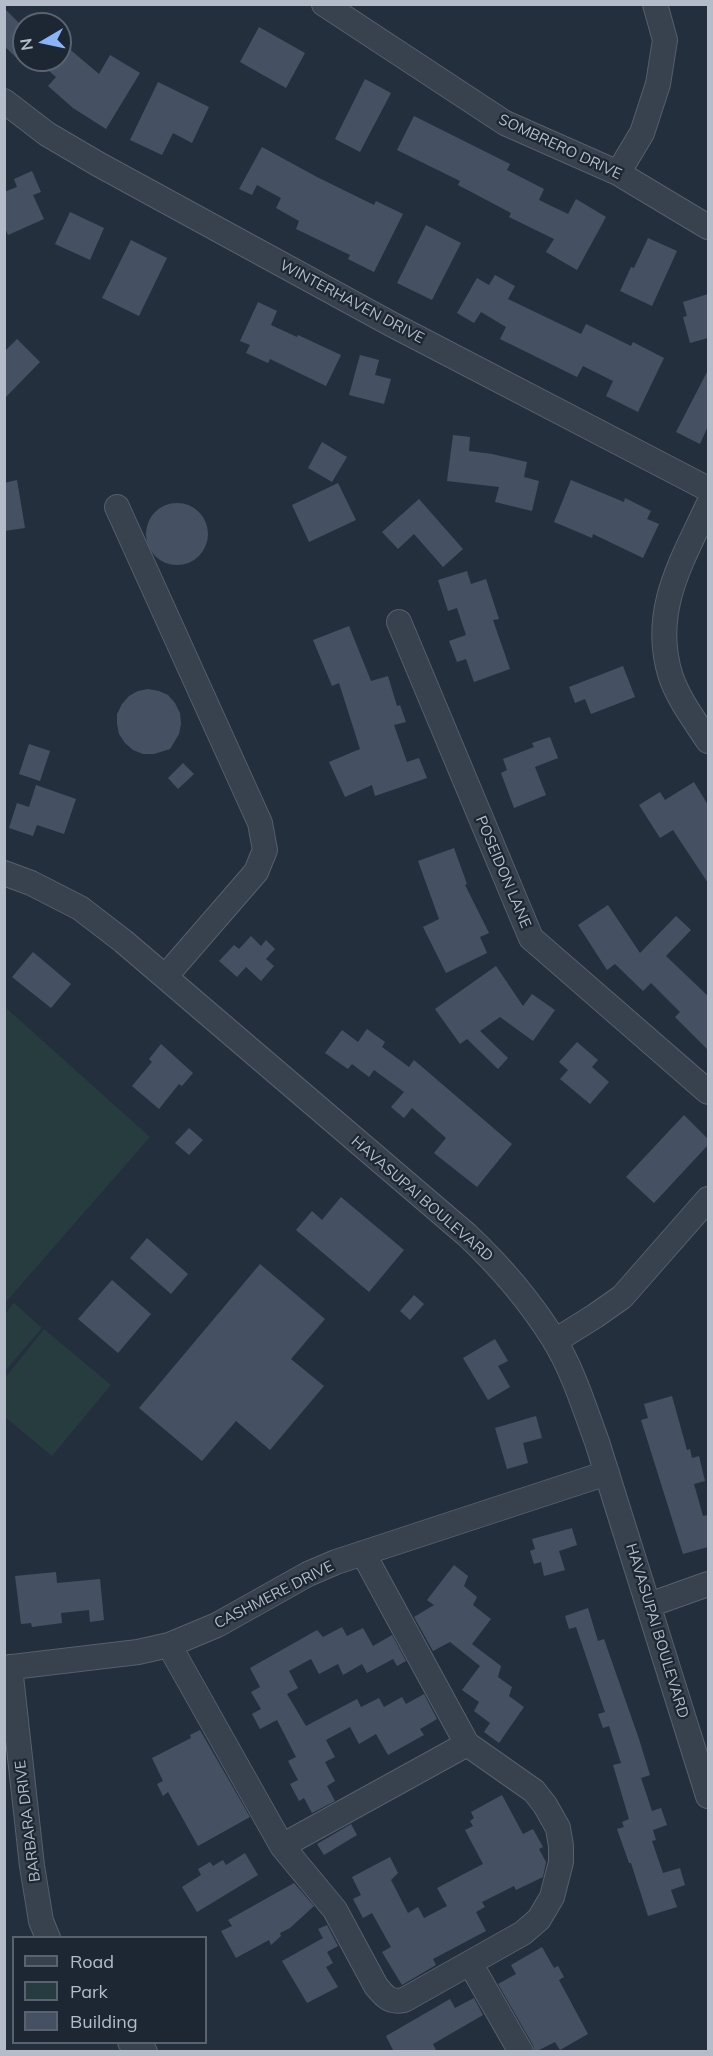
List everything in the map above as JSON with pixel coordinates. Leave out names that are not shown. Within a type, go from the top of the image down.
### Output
[{"type":"street","name":"SOMBRERO DRIVE","points":[[324,4],[505,123],[618,173],[708,227]]},
{"type":"street","points":[[618,173],[642,133],[658,84],[664,40],[655,4]]},
{"type":"street","name":"WINTERHAVEN DRIVE","points":[[4,101],[47,134],[98,164],[391,324],[708,489]]},
{"type":"street","points":[[708,505],[675,577],[666,603],[664,623],[671,677],[685,706],[708,741]]},
{"type":"street","points":[[117,507],[260,823],[265,850],[256,872],[165,976]]},
{"type":"street","name":"POSEIDON LANE","points":[[399,622],[531,938],[708,1092]]},
{"type":"street","name":"HAVASUPAI BOULEVARD","points":[[4,873],[31,883],[80,908],[123,941],[467,1235],[499,1266],[523,1294],[555,1341],[581,1397],[708,1796]]},
{"type":"street","points":[[555,1341],[622,1297],[708,1199]]},
{"type":"street","name":"CASHMERE DRIVE","points":[[8,1668],[138,1652],[169,1645],[218,1625],[308,1574],[363,1553],[607,1473]]},
{"type":"street","points":[[169,1645],[282,1846],[327,1898],[376,1986],[391,2001],[404,2000],[524,1933],[539,1919],[552,1897],[559,1874],[561,1846],[558,1828],[545,1804],[534,1791],[467,1744],[363,1553]]},
{"type":"street","points":[[649,1605],[708,1584]]},
{"type":"street","name":"BARBARA DRIVE","points":[[8,1668],[32,1866],[41,1922],[47,1936]]},
{"type":"street","points":[[282,1846],[467,1744]]},
{"type":"street","points":[[470,1963],[521,2052]]},
{"type":"street","points":[[132,2044],[145,2052]]},
{"type":"green space","points":[[5,1007],[150,1137],[5,1303]]},
{"type":"green space","points":[[14,1303],[42,1328],[5,1371],[5,1314]]},
{"type":"green space","points":[[44,1329],[111,1385],[52,1456],[5,1417],[5,1378]]},
{"type":"building","points":[[4,8],[12,16],[12,54],[4,46]]},
{"type":"building","points":[[259,27],[305,53],[286,88],[240,62]]},
{"type":"building","points":[[72,51],[99,74],[110,55],[140,73],[106,129],[73,108],[48,86],[56,77],[50,72],[72,72]]},
{"type":"building","points":[[365,79],[391,93],[360,152],[335,139]]},
{"type":"building","points":[[158,82],[209,107],[192,143],[173,133],[162,155],[130,140]]},
{"type":"building","points":[[414,116],[510,164],[507,170],[544,189],[539,200],[568,214],[576,199],[606,217],[577,270],[546,252],[554,239],[509,217],[511,213],[458,185],[460,181],[397,150]]},
{"type":"building","points":[[262,147],[374,205],[376,201],[403,214],[374,272],[348,259],[350,255],[296,229],[299,221],[276,208],[281,198],[257,185],[252,195],[239,189]]},
{"type":"building","points":[[32,171],[41,192],[33,195],[44,219],[8,235],[4,226],[4,192],[17,187],[14,179]]},
{"type":"building","points":[[70,212],[104,228],[90,260],[55,244]]},
{"type":"building","points":[[426,225],[461,243],[432,300],[397,283]]},
{"type":"building","points":[[648,238],[677,251],[652,306],[620,291]]},
{"type":"building","points":[[131,240],[167,258],[139,316],[102,298]]},
{"type":"building","points":[[495,275],[515,286],[508,299],[581,334],[586,324],[631,346],[633,342],[664,358],[638,412],[606,396],[613,381],[583,366],[577,377],[500,339],[506,327],[481,312],[474,323],[457,313],[477,278],[489,285]]},
{"type":"building","points":[[708,294],[708,338],[690,343],[683,317],[687,316],[683,302]]},
{"type":"building","points":[[258,302],[277,311],[271,325],[341,355],[326,386],[270,359],[268,363],[246,353],[250,345],[240,341]]},
{"type":"building","points":[[17,339],[40,362],[4,399],[4,352]]},
{"type":"building","points":[[360,355],[379,360],[375,375],[391,379],[384,404],[349,395]]},
{"type":"building","points":[[708,370],[708,426],[700,444],[676,432]]},
{"type":"building","points":[[453,435],[470,437],[469,451],[527,462],[524,477],[539,481],[532,511],[495,502],[499,487],[447,481]]},
{"type":"building","points":[[322,442],[347,457],[332,482],[308,468]]},
{"type":"building","points":[[17,480],[25,528],[4,531],[4,483]]},
{"type":"building","points":[[571,480],[624,502],[625,498],[651,511],[647,519],[659,524],[643,558],[593,534],[592,538],[554,522]]},
{"type":"building","points":[[338,483],[356,520],[309,542],[292,505]]},
{"type":"building","points":[[419,499],[463,549],[443,567],[414,534],[398,549],[382,532]]},
{"type":"building","points":[[177,503],[194,508],[199,512],[203,517],[208,534],[203,551],[199,556],[194,560],[177,565],[160,560],[155,556],[151,551],[146,534],[151,517],[155,512],[160,508]]},
{"type":"building","points":[[467,571],[471,584],[486,579],[499,619],[493,620],[510,669],[474,682],[466,659],[457,662],[449,641],[466,635],[457,608],[448,611],[438,580]]},
{"type":"building","points":[[349,626],[371,681],[388,676],[397,706],[400,705],[406,722],[394,725],[407,762],[419,758],[427,778],[375,796],[372,785],[345,797],[329,762],[360,749],[339,683],[332,686],[313,640]]},
{"type":"building","points":[[623,666],[635,697],[591,714],[585,699],[575,703],[569,687]]},
{"type":"building","points":[[148,689],[168,695],[180,713],[179,734],[170,749],[154,754],[143,754],[133,750],[119,734],[117,724],[117,714],[129,696]]},
{"type":"building","points":[[550,737],[558,758],[535,767],[546,795],[514,808],[501,773],[507,770],[503,759],[534,747],[532,743]]},
{"type":"building","points":[[29,744],[50,751],[40,781],[19,774]]},
{"type":"building","points":[[183,763],[194,774],[178,789],[168,778]]},
{"type":"building","points":[[694,782],[708,805],[708,883],[673,830],[660,838],[639,805],[660,792],[665,800]]},
{"type":"building","points":[[36,785],[76,799],[64,834],[37,825],[33,836],[9,828],[17,803],[29,807]]},
{"type":"building","points":[[454,848],[467,884],[465,885],[489,933],[480,937],[487,953],[446,973],[423,927],[439,919],[418,861]]},
{"type":"building","points":[[608,905],[640,953],[676,916],[691,930],[666,956],[708,996],[708,1050],[675,1017],[680,1012],[651,983],[643,991],[615,964],[607,970],[578,925]]},
{"type":"building","points":[[251,936],[261,946],[266,940],[275,949],[266,959],[274,966],[261,981],[246,967],[237,977],[219,961],[234,945],[239,949]]},
{"type":"building","points":[[33,952],[71,984],[51,1008],[12,977]]},
{"type":"building","points":[[496,966],[523,1006],[532,994],[555,1010],[533,1041],[500,1017],[480,1031],[508,1058],[498,1069],[467,1039],[460,1044],[435,1009]]},
{"type":"building","points":[[367,1029],[385,1042],[382,1047],[409,1067],[414,1060],[512,1144],[477,1187],[434,1153],[446,1138],[412,1108],[404,1118],[391,1107],[404,1092],[374,1070],[369,1077],[352,1064],[348,1069],[325,1053],[342,1030],[358,1042]]},
{"type":"building","points":[[577,1042],[598,1060],[592,1067],[609,1082],[590,1104],[560,1079],[568,1070],[559,1062]]},
{"type":"building","points":[[161,1044],[193,1073],[182,1086],[179,1084],[159,1109],[132,1086],[152,1062],[149,1059]]},
{"type":"building","points":[[684,1115],[708,1139],[708,1145],[654,1203],[626,1177]]},
{"type":"building","points":[[189,1128],[203,1140],[189,1155],[175,1143]]},
{"type":"building","points":[[341,1197],[404,1250],[369,1292],[296,1230],[312,1211],[322,1220]]},
{"type":"building","points":[[147,1238],[188,1274],[171,1294],[130,1258]]},
{"type":"building","points":[[260,1264],[325,1319],[291,1359],[324,1386],[270,1450],[236,1421],[202,1461],[139,1408]]},
{"type":"building","points":[[112,1280],[151,1314],[118,1353],[78,1319]]},
{"type":"building","points":[[414,1295],[424,1304],[410,1320],[400,1311]]},
{"type":"building","points":[[495,1339],[508,1361],[498,1366],[510,1387],[488,1400],[463,1358]]},
{"type":"building","points":[[672,1396],[687,1450],[690,1449],[692,1458],[699,1456],[705,1481],[694,1484],[703,1516],[708,1515],[708,1547],[683,1554],[641,1420],[648,1418],[644,1404]]},
{"type":"building","points":[[536,1416],[542,1438],[523,1443],[528,1463],[507,1469],[495,1428]]},
{"type":"building","points":[[572,1528],[577,1545],[559,1551],[565,1570],[544,1576],[541,1562],[534,1564],[530,1551],[535,1549],[532,1539]]},
{"type":"building","points":[[454,1565],[468,1576],[464,1586],[477,1597],[473,1605],[491,1619],[472,1644],[501,1666],[498,1677],[512,1687],[509,1696],[524,1707],[499,1743],[484,1732],[490,1723],[474,1711],[479,1702],[462,1690],[480,1666],[450,1642],[433,1651],[414,1617],[434,1605],[427,1600]]},
{"type":"building","points":[[56,1572],[57,1583],[100,1579],[104,1620],[90,1622],[89,1610],[61,1613],[62,1623],[32,1627],[31,1623],[21,1624],[15,1576]]},
{"type":"building","points":[[588,1608],[598,1641],[604,1639],[639,1739],[650,1775],[641,1778],[652,1811],[661,1808],[667,1825],[653,1830],[656,1840],[652,1841],[663,1873],[680,1868],[685,1885],[671,1890],[677,1907],[648,1916],[617,1829],[624,1827],[622,1822],[629,1819],[613,1765],[621,1763],[609,1726],[603,1728],[598,1714],[605,1712],[576,1627],[569,1629],[565,1616]]},
{"type":"building","points":[[342,1627],[347,1636],[363,1628],[373,1646],[392,1635],[406,1661],[397,1666],[393,1659],[367,1673],[362,1664],[343,1675],[338,1664],[319,1674],[311,1659],[289,1671],[298,1688],[287,1694],[306,1726],[357,1699],[361,1707],[379,1698],[384,1707],[402,1697],[406,1704],[424,1694],[437,1719],[420,1729],[424,1735],[388,1755],[376,1734],[359,1744],[350,1727],[326,1740],[335,1757],[325,1762],[335,1781],[327,1786],[335,1801],[312,1813],[304,1798],[299,1801],[290,1784],[298,1780],[288,1761],[296,1757],[277,1720],[260,1729],[252,1714],[261,1709],[251,1692],[260,1687],[250,1668],[317,1630],[323,1637]]},
{"type":"building","points":[[200,1730],[250,1817],[198,1846],[168,1792],[163,1796],[157,1784],[163,1781],[152,1758],[191,1738],[190,1735]]},
{"type":"building","points":[[502,1795],[523,1834],[533,1829],[543,1847],[539,1849],[546,1862],[543,1877],[516,1890],[514,1886],[482,1902],[485,1907],[476,1912],[486,1931],[433,1959],[436,1965],[402,1985],[382,1952],[391,1947],[372,1913],[363,1918],[353,1899],[361,1895],[352,1877],[390,1857],[398,1873],[391,1880],[408,1913],[418,1907],[424,1918],[447,1906],[437,1888],[483,1864],[465,1830],[473,1826],[470,1821],[474,1818],[471,1812]]},
{"type":"building","points":[[351,1824],[357,1835],[324,1855],[317,1844]]},
{"type":"building","points":[[245,1853],[258,1875],[197,1912],[182,1887],[201,1875],[198,1869],[210,1862],[213,1866],[223,1860],[226,1865]]},
{"type":"building","points":[[294,1883],[314,1906],[290,1928],[280,1933],[281,1936],[271,1945],[269,1940],[236,1958],[221,1931],[232,1926],[228,1920]]},
{"type":"building","points":[[327,1925],[338,1946],[327,1952],[333,1963],[326,1967],[338,1987],[307,2003],[282,1961],[323,1938],[318,1929]]},
{"type":"building","points":[[542,1947],[554,1968],[558,1966],[564,1977],[559,1980],[588,2034],[560,2050],[555,2042],[535,2052],[498,1984],[516,1974],[511,1965]]},
{"type":"building","points":[[474,1998],[483,2015],[433,2044],[437,2052],[394,2052],[386,2036],[450,1999],[455,2008]]}]
